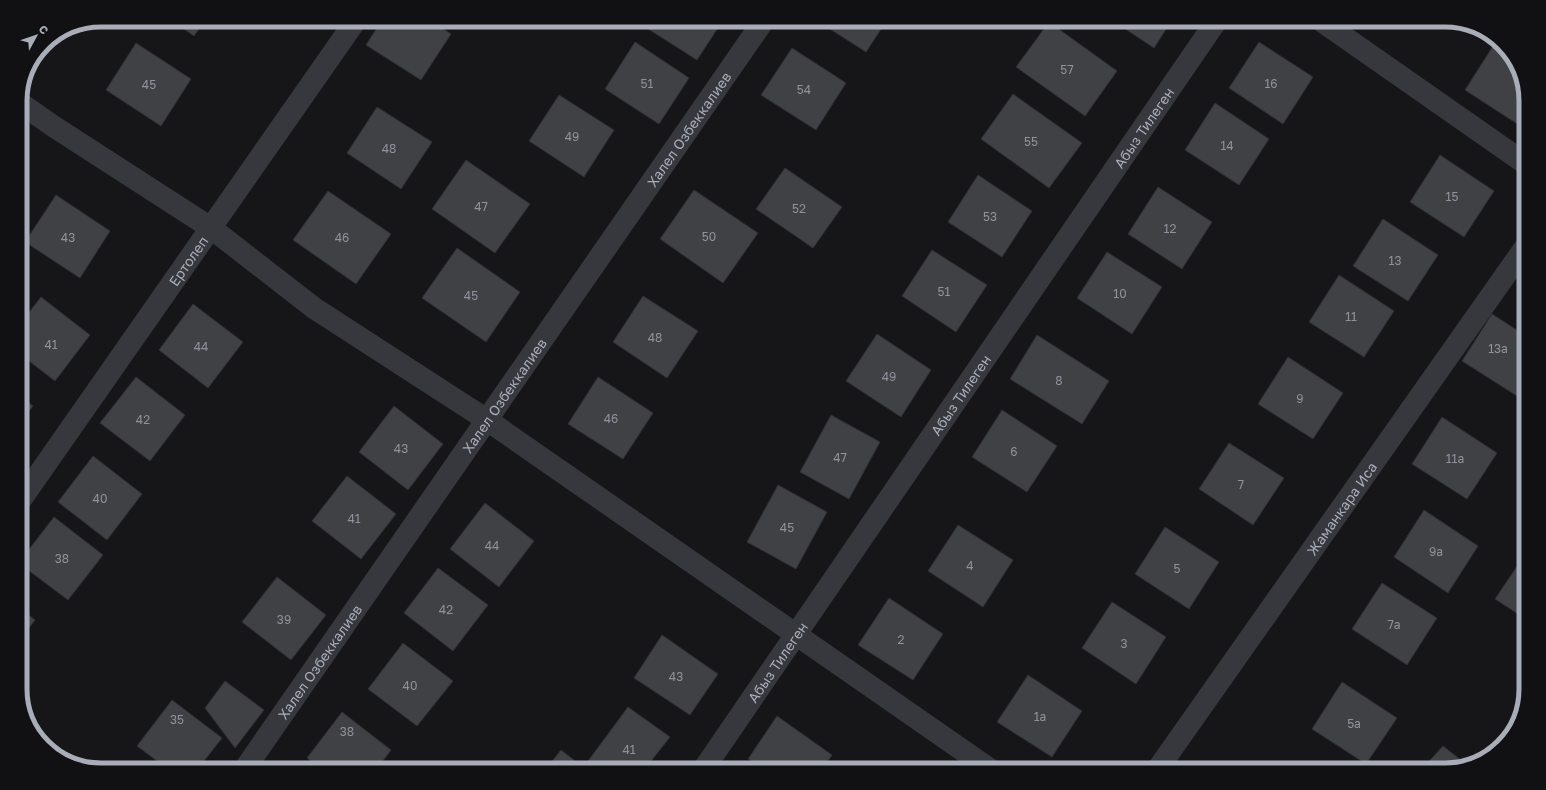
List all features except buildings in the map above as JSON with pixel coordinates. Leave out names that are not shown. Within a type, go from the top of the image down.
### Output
[{"type":"street","name":"Ертолеп","points":[[27,491],[351,27]]},
{"type":"street","name":"Халел Озбеккалиев","points":[[249,763],[759,27]]},
{"type":"street","name":"Абыз Тилеген","points":[[708,763],[1212,27]]},
{"type":"street","points":[[1330,27],[1519,159]]},
{"type":"street","points":[[27,107],[53,126],[211,228],[314,308],[487,420],[981,763]]},
{"type":"street","name":"Жаманкара Иса","points":[[1162,763],[1519,256]]}]
